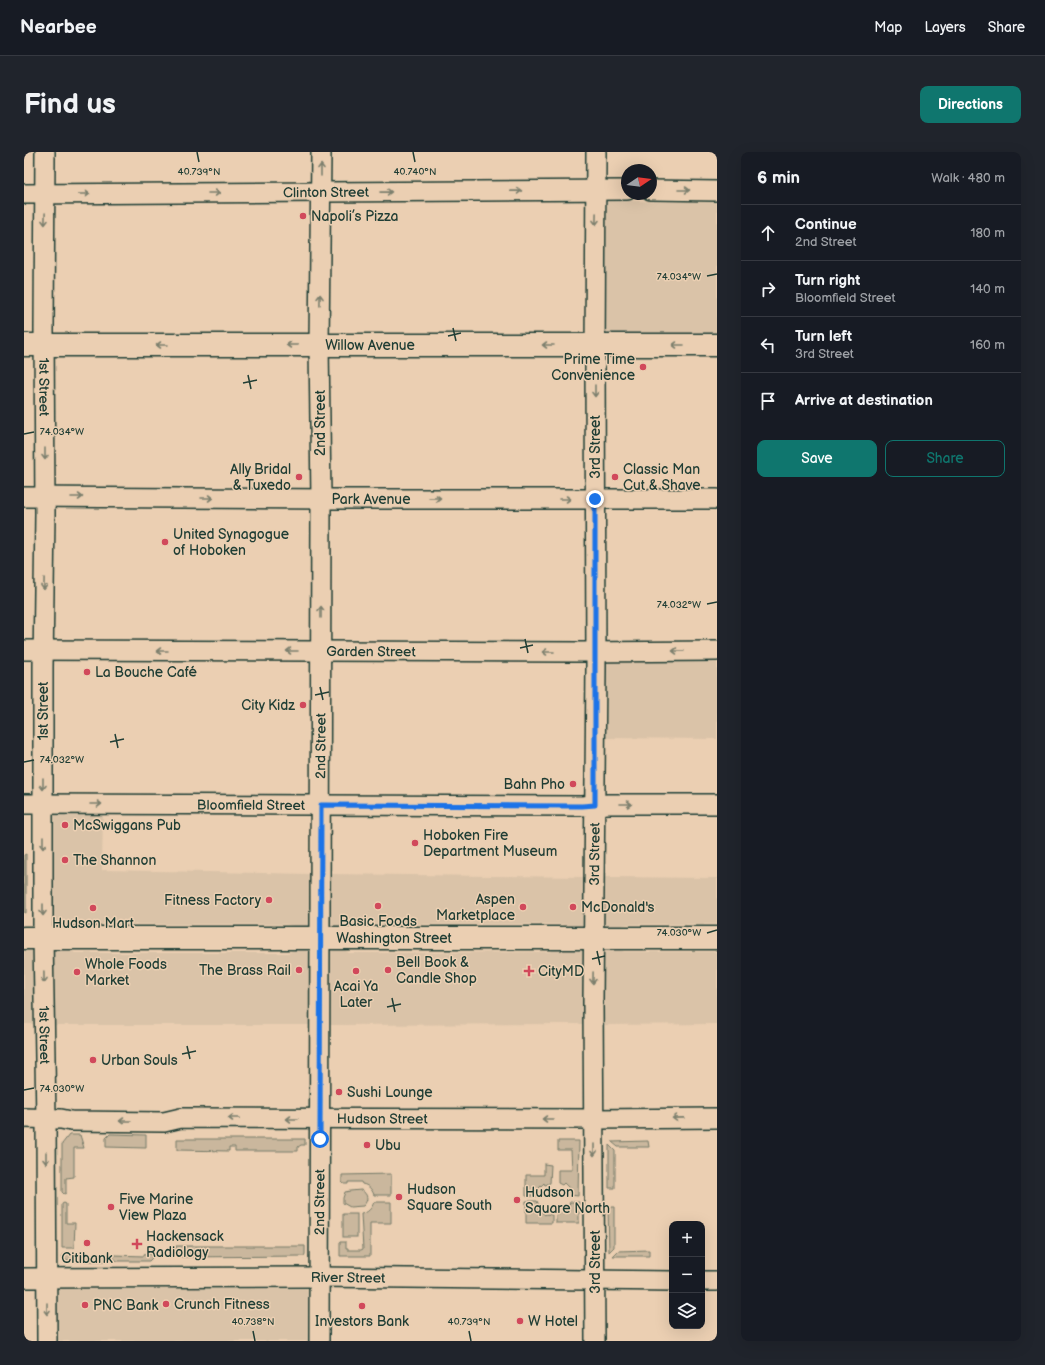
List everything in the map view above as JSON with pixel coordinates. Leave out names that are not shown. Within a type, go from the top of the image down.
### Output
[{"type":"main road","name":"Willow Avenue","points":[[34,345],[717,345]]},
{"type":"main road","name":"Washington Street","points":[[34,938],[717,938]]},
{"type":"street","name":"1st Street","points":[[45,152],[45,194],[34,345],[45,497],[43,804],[34,938],[46,1119],[47,1341]]},
{"type":"street","name":"2nd Street","points":[[320,1341],[321,152]]},
{"type":"street","name":"3rd Street","points":[[595,1341],[593,939],[596,652],[596,152]]},
{"type":"street","name":"Clinton Street","points":[[24,194],[621,190]]},
{"type":"street","points":[[657,190],[717,191]]},
{"type":"street","name":"Park Avenue","points":[[24,497],[717,499]]},
{"type":"street","name":"Garden Street","points":[[24,650],[717,651]]},
{"type":"street","name":"Bloomfield Street","points":[[24,804],[582,806],[608,804],[717,804]]},
{"type":"street","name":"Hudson Street","points":[[24,1118],[71,1121],[164,1122],[181,1118],[717,1118]]},
{"type":"street","name":"River Street","points":[[24,1278],[319,1277],[669,1281]]},
{"type":"street","points":[[705,1281],[717,1281]]},
{"type":"shaded area","points":[[607,201],[717,202],[717,337],[607,336],[603,334],[604,203]]},
{"type":"shaded area","points":[[717,660],[717,739],[601,738],[604,661]]},
{"type":"shaded area","points":[[103,812],[102,870],[312,874],[311,926],[306,929],[285,924],[93,924],[84,928],[54,929],[49,924],[54,888],[53,814]]},
{"type":"shaded area","points":[[26,854],[26,913],[24,912],[24,855]]},
{"type":"shaded area","points":[[327,874],[587,877],[585,927],[569,928],[562,924],[349,924],[345,928],[329,927]]},
{"type":"shaded area","points":[[601,877],[717,878],[717,924],[628,924],[623,925],[620,928],[606,928],[602,924]]},
{"type":"shaded area","points":[[24,948],[31,948],[35,950],[39,1024],[24,1024]]},
{"type":"shaded area","points":[[580,948],[585,953],[587,1024],[326,1025],[328,953],[334,949],[343,949],[349,953],[549,952],[556,949]]},
{"type":"shaded area","points":[[606,948],[618,948],[624,952],[717,952],[717,1024],[602,1025],[601,955]]},
{"type":"shaded area","points":[[57,949],[68,949],[75,953],[288,953],[297,949],[306,949],[312,954],[312,1025],[53,1025],[52,953]]},
{"type":"shaded area","points":[[110,1134],[146,1135],[146,1148],[106,1147],[106,1138]]},
{"type":"shaded area","points":[[69,1135],[80,1135],[84,1148],[74,1148],[74,1177],[66,1178],[66,1193],[64,1194],[62,1192],[62,1144]]},
{"type":"shaded area","points":[[177,1139],[305,1139],[305,1145],[298,1147],[298,1151],[235,1151],[235,1147],[229,1147],[229,1151],[177,1150]]},
{"type":"shaded area","points":[[558,1141],[579,1141],[578,1196],[570,1195],[568,1191],[570,1189],[564,1183],[562,1185],[558,1183],[558,1170],[572,1170],[571,1150],[558,1150]]},
{"type":"shaded area","points":[[648,1141],[649,1147],[618,1147],[612,1142]]},
{"type":"shaded area","points":[[609,1145],[615,1151],[615,1188],[609,1188]]},
{"type":"shaded area","points":[[544,1164],[551,1165],[550,1183],[545,1185],[544,1183],[538,1189],[538,1196],[526,1196],[526,1175],[544,1175]]},
{"type":"shaded area","points":[[391,1174],[391,1195],[374,1195],[370,1188],[361,1182],[348,1182],[348,1184],[344,1184],[342,1182],[342,1175]]},
{"type":"shaded area","points":[[361,1190],[367,1197],[363,1206],[350,1207],[343,1203],[345,1192]]},
{"type":"shaded area","points":[[526,1201],[537,1201],[540,1208],[538,1209],[545,1215],[552,1215],[552,1223],[526,1223]]},
{"type":"shaded area","points":[[374,1202],[391,1202],[391,1223],[370,1223],[370,1256],[340,1256],[340,1242],[346,1242],[346,1248],[348,1248],[348,1250],[363,1249],[361,1214],[366,1213]]},
{"type":"shaded area","points":[[570,1202],[579,1202],[579,1223],[556,1223],[556,1215],[562,1213],[564,1215],[570,1209],[568,1207]]},
{"type":"shaded area","points":[[62,1204],[66,1204],[66,1223],[75,1223],[74,1248],[62,1248]]},
{"type":"shaded area","points":[[608,1207],[614,1207],[614,1247],[609,1252]]},
{"type":"shaded area","points":[[343,1214],[357,1214],[357,1237],[343,1237]]},
{"type":"shaded area","points":[[176,1246],[305,1246],[305,1254],[304,1256],[182,1257],[176,1254]]},
{"type":"shaded area","points":[[649,1250],[649,1256],[613,1256],[618,1251]]},
{"type":"shaded area","points":[[148,1253],[152,1255],[152,1258],[149,1261],[117,1261],[113,1257],[114,1255],[144,1256],[144,1254]]},
{"type":"shaded area","points":[[64,1254],[72,1254],[72,1256],[108,1255],[104,1261],[66,1261],[62,1258]]},
{"type":"shaded area","points":[[58,1289],[306,1289],[310,1294],[311,1341],[54,1341],[56,1291]]},
{"type":"place","name":"Napoli’s Pizza","points":[[303,216]]},
{"type":"place","name":"Prime Time Convenience","points":[[643,367]]},
{"type":"place","name":"Ally Bridal & Tuxedo","points":[[299,477]]},
{"type":"place","name":"Classic Man Cut & Shave","points":[[615,477]]},
{"type":"place","name":"United Synagogue of Hoboken","points":[[165,542]]},
{"type":"place","name":"La Bouche Café","points":[[87,672]]},
{"type":"place","name":"City Kidz","points":[[303,705]]},
{"type":"place","name":"Bahn Pho","points":[[573,784]]},
{"type":"place","name":"McSwiggans Pub","points":[[65,825]]},
{"type":"place","name":"Hoboken Fire Department Museum","points":[[415,843]]},
{"type":"place","name":"The Shannon","points":[[65,860]]},
{"type":"place","name":"Fitness Factory","points":[[269,900]]},
{"type":"place","name":"Basic Foods","points":[[378,906]]},
{"type":"place","name":"Aspen Marketplace","points":[[523,907]]},
{"type":"place","name":"McDonald's","points":[[573,907]]},
{"type":"place","name":"Hudson Mart","points":[[93,908]]},
{"type":"place","name":"The Brass Rail","points":[[299,970]]},
{"type":"place","name":"Bell Book & Candle Shop","points":[[388,970]]},
{"type":"place","name":"Acai Ya Later","points":[[356,971]]},
{"type":"place","name":"CityMD","points":[[529,971]]},
{"type":"place","name":"Whole Foods Market","points":[[77,972]]},
{"type":"place","name":"Urban Souls","points":[[93,1060]]},
{"type":"place","name":"Sushi Lounge","points":[[339,1092]]},
{"type":"place","name":"Ubu","points":[[367,1145]]},
{"type":"place","name":"Hudson Square South","points":[[399,1197]]},
{"type":"place","name":"Hudson Square North","points":[[517,1200]]},
{"type":"place","name":"Five Marine View Plaza","points":[[111,1207]]},
{"type":"place","name":"Citibank","points":[[87,1243]]},
{"type":"place","name":"Hackensack Radiology","points":[[137,1244]]},
{"type":"place","name":"Crunch Fitness","points":[[166,1304]]},
{"type":"place","name":"PNC Bank","points":[[85,1305]]},
{"type":"place","name":"Investors Bank","points":[[362,1306]]},
{"type":"place","name":"W Hotel","points":[[520,1321]]},
{"type":"route","points":[[320,1139],[321,805],[595,805],[595,499]]}]
